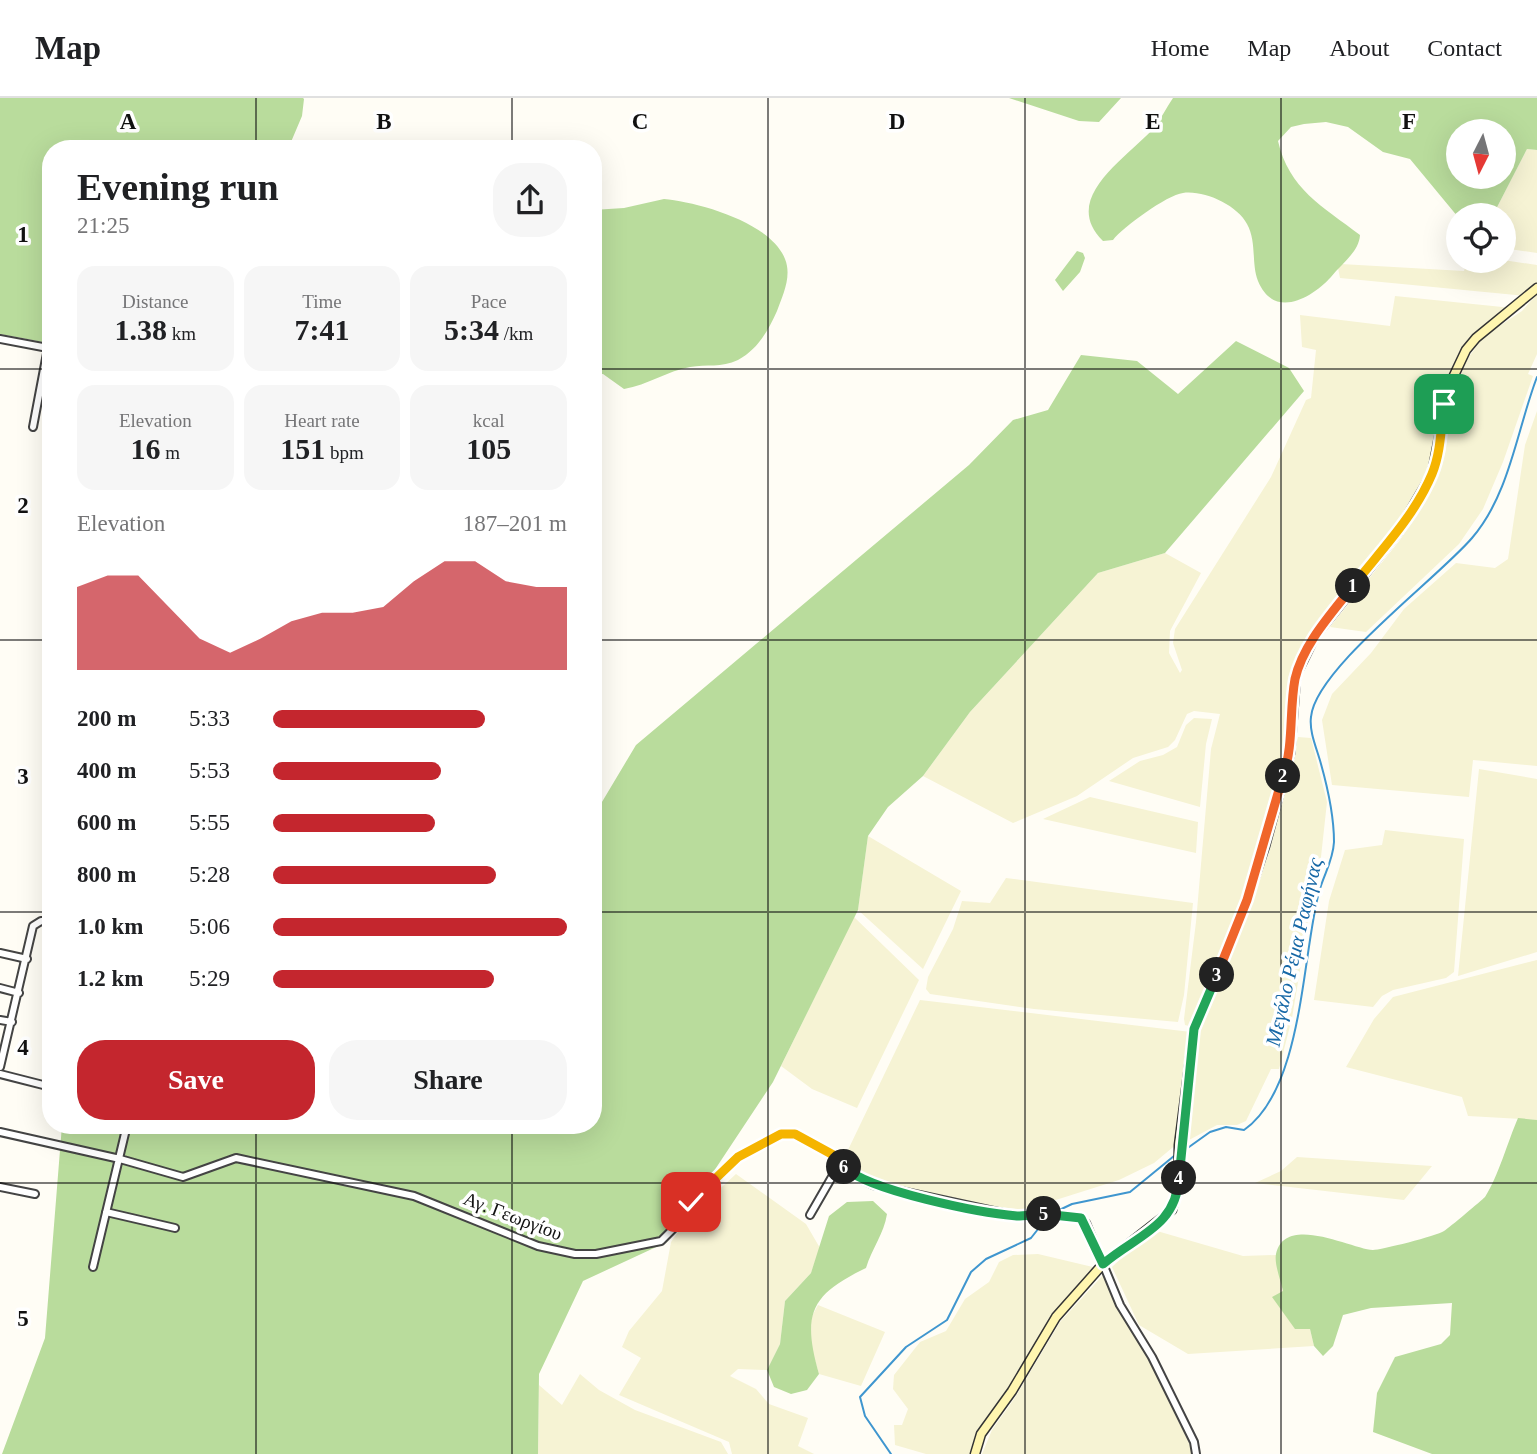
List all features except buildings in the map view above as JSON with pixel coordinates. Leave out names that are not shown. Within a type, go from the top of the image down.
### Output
[{"type":"street","points":[[975,1454],[990,1419],[1017,1383],[1056,1317],[1103,1264],[1172,1210],[1178,1186],[1178,1159],[1194,1029],[1247,900],[1265,846],[1288,762],[1294,685],[1306,652],[1346,595],[1398,532],[1432,474],[1449,386],[1466,350],[1476,338],[1537,288]]},
{"type":"street","points":[[0,339],[42,347]]},
{"type":"street","points":[[33,427],[42,380]]},
{"type":"street","points":[[0,1067],[33,926],[42,921]]},
{"type":"street","points":[[0,953],[27,959]]},
{"type":"street","points":[[0,988],[19,993]]},
{"type":"street","points":[[0,1020],[12,1023]]},
{"type":"street","points":[[0,1074],[42,1085]]},
{"type":"street","name":"Αγ. Γεωργίου","points":[[0,1132],[120,1158],[183,1177],[236,1158],[370,1185],[448,1208],[538,1246],[575,1254],[596,1254],[661,1241],[673,1229],[691,1202],[738,1157],[781,1134],[795,1134],[837,1157],[840,1163],[864,1181],[941,1202],[1012,1215],[1048,1214],[1081,1218],[1086,1223],[1103,1264]]},
{"type":"street","points":[[93,1268],[125,1134]]},
{"type":"street","points":[[810,1215],[840,1163]]},
{"type":"street","points":[[0,1187],[35,1195]]},
{"type":"street","points":[[106,1212],[175,1228]]},
{"type":"street","points":[[1103,1264],[1120,1305],[1152,1357],[1194,1442],[1196,1454]]},
{"type":"shaded area","points":[[1527,149],[1537,150],[1537,253],[1516,250],[1516,203],[1499,203],[1506,189],[1516,189],[1516,170]]},
{"type":"shaded area","points":[[1516,262],[1537,265],[1537,286],[1527,296],[1340,278],[1338,268],[1341,264],[1446,270],[1446,273],[1516,273]]},
{"type":"shaded area","points":[[1537,294],[1537,354],[1528,374],[1533,376],[1503,462],[1483,509],[1459,544],[1366,632],[1330,627],[1400,540],[1427,498],[1445,454],[1451,399],[1466,361],[1483,337],[1522,311]]},
{"type":"shaded area","points":[[1395,296],[1512,308],[1458,359],[1430,473],[1409,514],[1313,635],[1294,675],[1288,752],[1258,864],[1193,1027],[1185,1025],[1211,749],[1220,714],[1194,711],[1187,714],[1175,740],[1168,747],[1133,758],[1077,796],[1013,823],[923,776],[970,712],[1098,573],[1165,553],[1201,573],[1170,631],[1169,653],[1180,673],[1182,670],[1173,643],[1175,629],[1271,477],[1306,400],[1311,398],[1316,350],[1302,347],[1300,315],[1390,326]]},
{"type":"shaded area","points":[[1537,411],[1537,766],[1473,760],[1469,797],[1332,785],[1322,720],[1332,694],[1371,653],[1404,609],[1456,563],[1495,568],[1508,559],[1525,445]]},
{"type":"shaded area","points":[[1194,718],[1212,719],[1206,744],[1200,807],[1109,781],[1140,761],[1163,755],[1177,747],[1186,725]]},
{"type":"shaded area","points":[[1298,737],[1311,738],[1327,802],[1320,866],[1324,868],[1314,886],[1292,1018],[1279,1069],[1271,1069],[1246,1121],[1237,1125],[1217,1125],[1189,1140],[1200,1032],[1269,853]]},
{"type":"shaded area","points":[[1479,769],[1537,779],[1537,952],[1458,976]]},
{"type":"shaded area","points":[[1090,797],[1198,822],[1196,853],[1043,819]]},
{"type":"shaded area","points":[[1385,830],[1464,839],[1454,972],[1446,978],[1393,990],[1382,996],[1373,1007],[1314,1000],[1329,901],[1345,850],[1382,845]]},
{"type":"shaded area","points":[[868,836],[961,891],[923,969],[858,910]]},
{"type":"shaded area","points":[[1006,878],[1193,903],[1184,995],[1178,1022],[1034,1009],[930,994],[926,989],[928,977],[953,929],[962,901],[990,903]]},
{"type":"shaded area","points":[[854,917],[919,980],[857,1108],[812,1089],[781,1066]]},
{"type":"shaded area","points":[[1537,960],[1537,1120],[1468,1116],[1462,1097],[1346,1067],[1374,1019],[1393,997]]},
{"type":"shaded area","points":[[920,1000],[1191,1032],[1178,1143],[1154,1163],[1119,1180],[1024,1210],[942,1200],[862,1177],[853,1170],[847,1152]]},
{"type":"shaded area","points":[[1297,1157],[1432,1166],[1404,1200],[1255,1183],[1281,1171]]},
{"type":"shaded area","points":[[736,1174],[806,1224],[820,1248],[811,1273],[785,1301],[780,1344],[767,1370],[738,1369],[730,1376],[756,1389],[769,1404],[808,1418],[798,1446],[814,1454],[732,1454],[729,1442],[619,1395],[641,1358],[622,1347],[629,1331],[662,1291],[671,1242],[688,1218]]},
{"type":"shaded area","points":[[1157,1231],[1243,1256],[1276,1255],[1283,1291],[1310,1329],[1314,1346],[1188,1354],[1139,1325],[1112,1267],[1134,1246]]},
{"type":"shaded area","points":[[1038,1254],[1097,1268],[1069,1298],[973,1454],[926,1454],[895,1445],[894,1425],[902,1425],[908,1409],[893,1389],[894,1375],[920,1342],[946,1331],[965,1299],[989,1282],[999,1262],[1013,1255]]},
{"type":"shaded area","points":[[1104,1274],[1148,1356],[1194,1454],[982,1454],[992,1430],[1060,1322]]},
{"type":"shaded area","points":[[818,1305],[885,1332],[861,1386],[819,1374],[810,1344],[811,1318]]},
{"type":"shaded area","points":[[580,1374],[599,1390],[635,1410],[721,1442],[728,1454],[538,1454],[539,1385],[562,1405]]},
{"type":"green space","points":[[0,98],[304,99],[302,116],[292,140],[42,140],[42,342],[0,334]]},
{"type":"green space","points":[[1009,98],[1121,98],[1099,122],[1079,121]]},
{"type":"green space","points":[[1173,98],[1537,98],[1537,150],[1527,149],[1516,170],[1516,119],[1446,119],[1446,189],[1506,189],[1499,203],[1446,203],[1410,159],[1383,152],[1348,127],[1326,122],[1291,127],[1278,141],[1290,172],[1320,205],[1360,235],[1353,252],[1323,285],[1304,298],[1283,302],[1273,300],[1258,281],[1252,238],[1247,224],[1236,211],[1210,196],[1191,193],[1176,195],[1146,212],[1113,240],[1103,241],[1092,225],[1089,210],[1092,195],[1113,167],[1158,123]]},
{"type":"green space","points":[[664,199],[695,204],[732,216],[765,234],[777,246],[787,265],[786,285],[766,332],[745,356],[726,364],[682,369],[624,389],[602,374],[602,209],[624,208]]},
{"type":"green space","points":[[1077,251],[1083,253],[1085,258],[1080,272],[1063,291],[1055,280]]},
{"type":"green space","points":[[1236,341],[1289,368],[1304,391],[1165,553],[1098,573],[970,712],[923,776],[888,807],[868,836],[858,910],[773,1082],[667,1242],[583,1281],[539,1374],[538,1454],[2,1454],[45,1338],[61,1134],[602,1134],[602,802],[636,745],[969,465],[1013,420],[1048,410],[1081,355],[1137,361],[1178,394]]},
{"type":"green space","points":[[1518,1118],[1537,1120],[1537,1454],[1432,1454],[1373,1432],[1377,1393],[1395,1357],[1441,1344],[1450,1335],[1452,1303],[1371,1308],[1343,1315],[1333,1346],[1323,1356],[1314,1346],[1310,1329],[1295,1329],[1272,1297],[1283,1291],[1276,1254],[1282,1242],[1292,1236],[1305,1234],[1373,1250],[1444,1231],[1485,1197],[1499,1169]]},
{"type":"green space","points":[[873,1201],[887,1214],[866,1268],[833,1288],[815,1309],[811,1336],[819,1374],[807,1390],[791,1394],[774,1387],[767,1370],[780,1344],[785,1301],[811,1273],[829,1216],[847,1202]]},
{"type":"waterway","name":"Μεγάλο Ρέμα Ραφήνας","points":[[1182,1152],[1210,1132],[1226,1127],[1244,1130],[1263,1111],[1278,1085],[1289,1054],[1313,919],[1334,842],[1328,793],[1311,729],[1311,717],[1318,697],[1333,674],[1355,650],[1455,555],[1485,521],[1504,481],[1537,377]]},
{"type":"waterway","name":"Μεγάλο Ρέμα Ραφήνας","points":[[1053,1213],[1072,1204],[1130,1192],[1174,1156]]},
{"type":"waterway","name":"Μεγάλο Ρέμα Ραφήνας","points":[[891,1454],[865,1416],[860,1397],[906,1347],[947,1320],[971,1272],[986,1259],[1031,1238],[1046,1219]]},
{"type":"route","points":[[691,1202],[712,1185],[738,1157],[787,1133],[795,1134],[837,1157],[854,1176],[873,1185],[941,1202],[1012,1215],[1041,1214],[1081,1218],[1086,1223],[1103,1264],[1122,1247],[1167,1216],[1175,1203],[1178,1186],[1178,1159],[1194,1029],[1247,900],[1265,846],[1290,753],[1296,676],[1315,636],[1410,516],[1432,474],[1439,450],[1444,404]]}]
